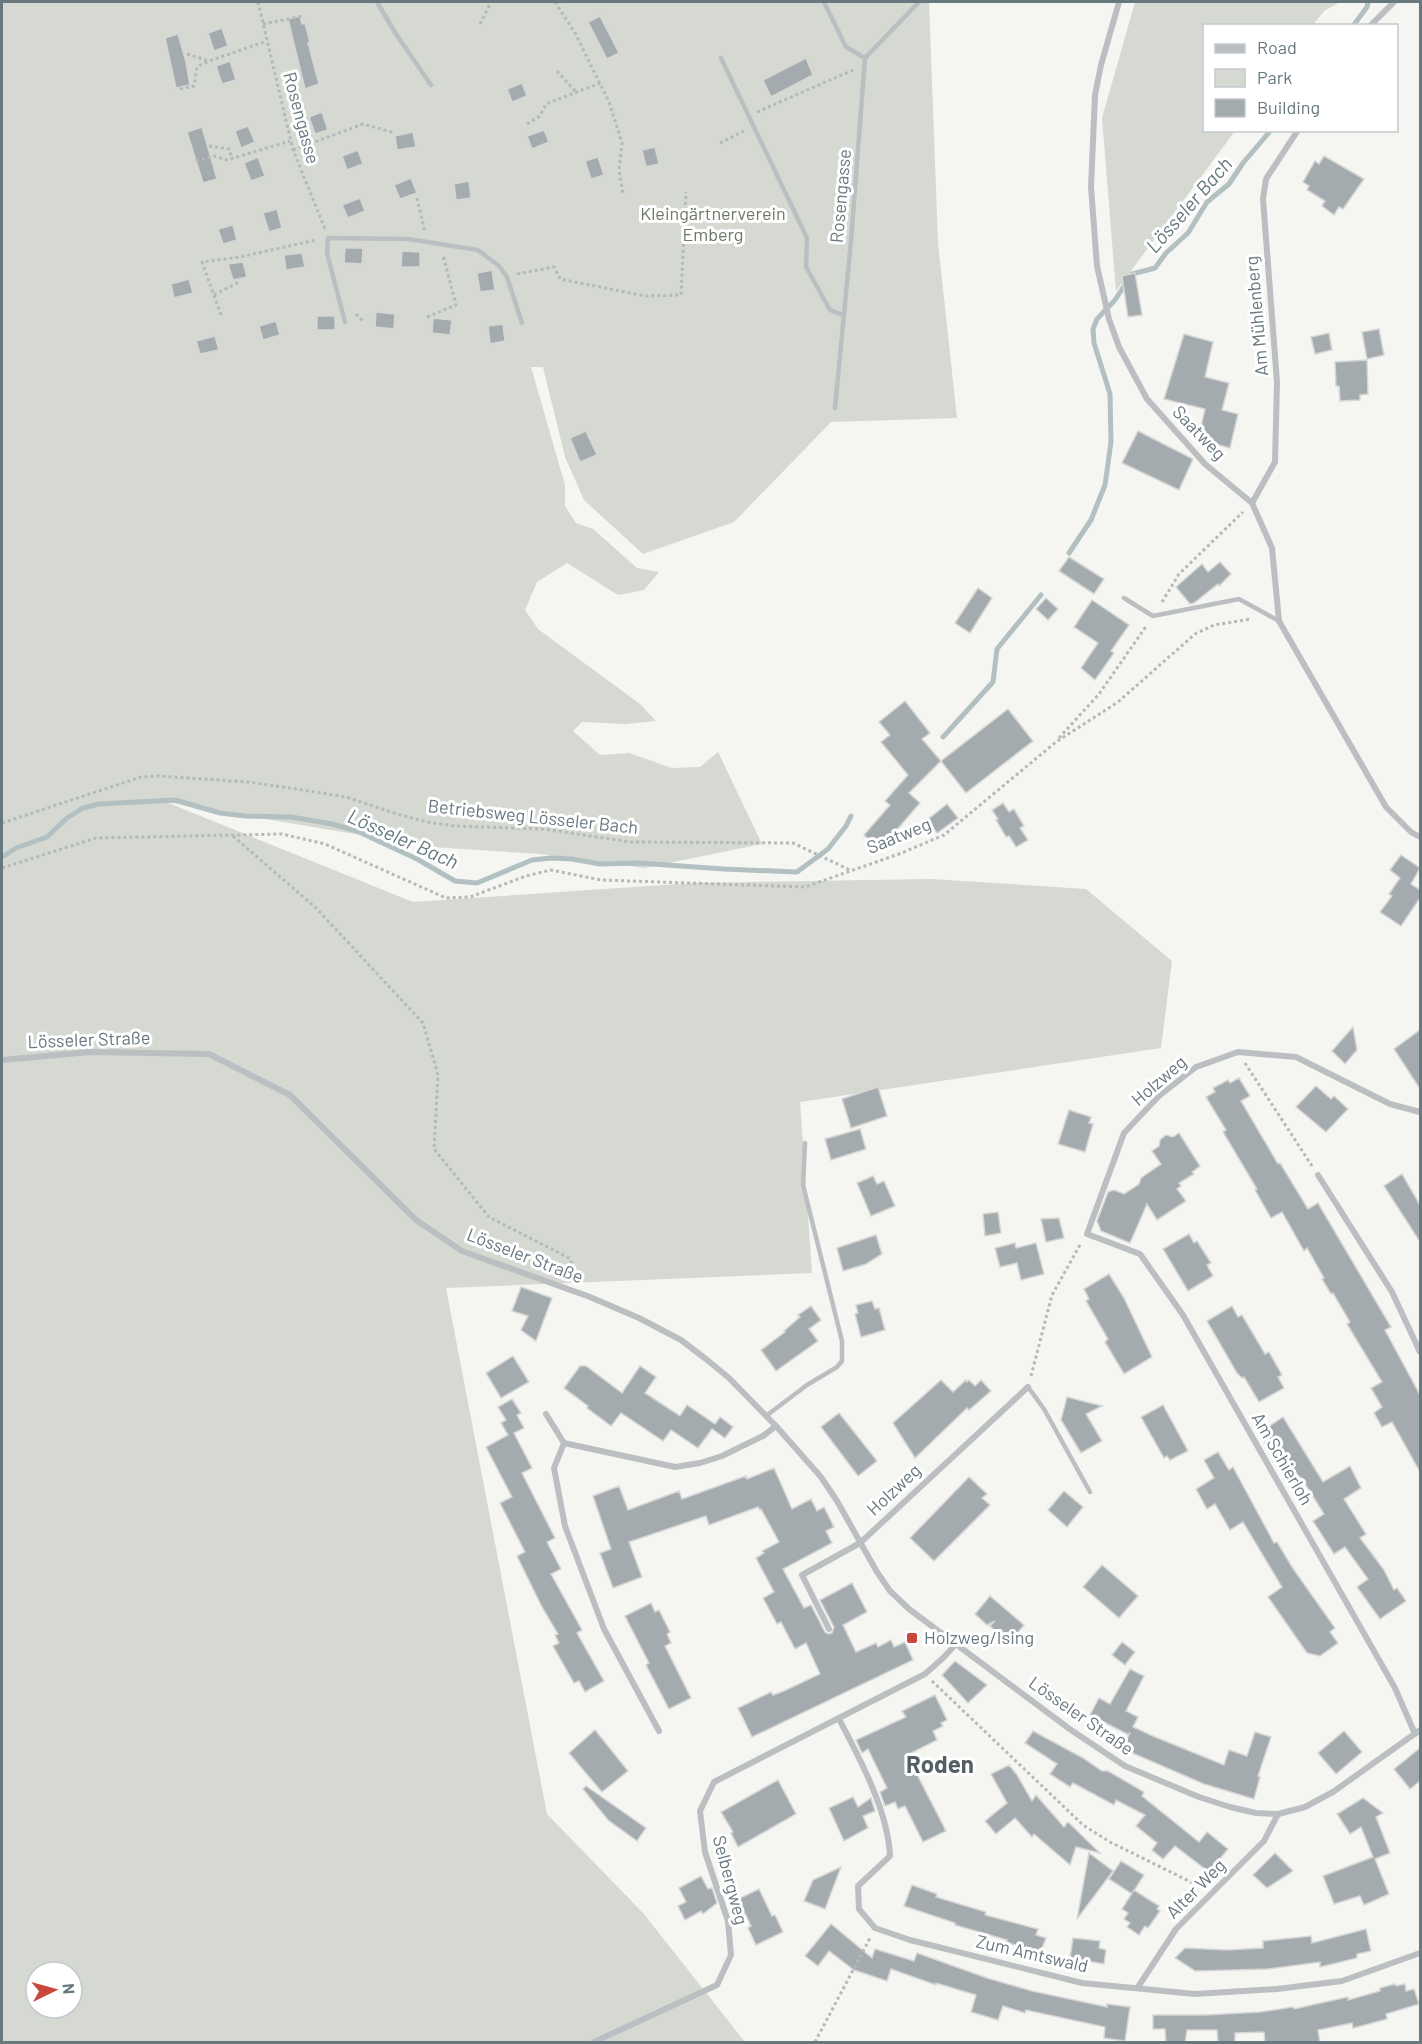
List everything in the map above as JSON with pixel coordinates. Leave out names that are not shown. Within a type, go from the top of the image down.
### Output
[{"type":"street","name":"Saatweg","points":[[1119,2],[1095,95],[1091,187],[1097,266],[1109,319],[1119,347],[1147,399],[1205,464],[1252,503],[1272,548],[1279,621],[1386,807],[1420,837]]},
{"type":"street","points":[[1372,24],[1395,2]]},
{"type":"street","name":"Am Mühlenberg","points":[[1252,503],[1275,462],[1277,382],[1263,199],[1266,179],[1297,132]]},
{"type":"street","name":"Lösseler Straße","points":[[2,1060],[90,1052],[209,1054],[290,1095],[416,1220],[462,1251],[590,1297],[639,1318],[681,1340],[729,1378],[821,1477],[890,1591],[909,1610],[1071,1730],[1125,1766],[1199,1797],[1230,1807],[1256,1813],[1278,1814],[1305,1807],[1333,1792],[1418,1732]]},
{"type":"street","name":"Holzweg","points":[[1086,1234],[1124,1133],[1160,1096],[1196,1067],[1238,1052],[1296,1057],[1390,1104],[1420,1112]]},
{"type":"street","points":[[1318,1174],[1392,1292],[1420,1352]]},
{"type":"street","name":"Am Schierloh","points":[[1086,1234],[1140,1254],[1183,1315],[1418,1732]]},
{"type":"street","name":"Holzweg","points":[[860,1543],[1028,1387]]},
{"type":"street","points":[[546,1414],[564,1443],[675,1467],[700,1463],[722,1456],[763,1436],[776,1426]]},
{"type":"street","points":[[564,1443],[554,1468],[565,1526],[604,1629],[659,1731]]},
{"type":"street","points":[[829,1629],[802,1575],[860,1543]]},
{"type":"street","name":"Selbergweg","points":[[594,2043],[717,1985],[731,1955],[728,1922],[705,1852],[700,1811],[714,1782],[925,1674],[956,1644]]},
{"type":"street","points":[[839,1719],[865,1768],[889,1838],[890,1856],[858,1886],[859,1909],[875,1928]]},
{"type":"street","name":"Alter Weg","points":[[1138,1987],[1176,1929],[1264,1841],[1278,1814]]},
{"type":"street","name":"Zum Amtswald","points":[[875,1928],[910,1940],[1082,1983],[1195,1994],[1342,1981],[1420,1953]]},
{"type":"lane","points":[[377,2],[431,85]]},
{"type":"lane","points":[[824,2],[846,47],[865,61],[919,2]]},
{"type":"lane","points":[[721,58],[807,238],[806,267],[830,310],[843,315]]},
{"type":"lane","name":"Rosengasse","points":[[835,408],[865,61]]},
{"type":"lane","points":[[345,322],[327,253],[328,238],[408,239],[478,250],[498,266],[507,277],[522,323]]},
{"type":"lane","points":[[1124,598],[1153,616],[1239,598],[1279,621]]},
{"type":"lane","points":[[766,1416],[842,1361],[842,1341],[803,1185],[805,1143]]},
{"type":"lane","points":[[1028,1387],[1044,1409],[1090,1492]]},
{"type":"path","name":"Rosengasse","points":[[258,2],[293,150],[328,238]]},
{"type":"path","points":[[480,24],[491,2]]},
{"type":"path","points":[[555,2],[574,33],[609,102],[622,143],[619,170],[623,194]]},
{"type":"path","points":[[263,24],[303,16]]},
{"type":"path","points":[[180,89],[195,86],[197,67],[267,40]]},
{"type":"path","points":[[186,54],[208,61]]},
{"type":"path","points":[[749,116],[865,61]]},
{"type":"path","points":[[557,71],[576,92]]},
{"type":"path","points":[[527,123],[540,116],[546,104],[600,83]]},
{"type":"path","points":[[293,150],[363,124],[395,133]]},
{"type":"path","points":[[720,143],[754,127]]},
{"type":"path","points":[[196,161],[214,156],[227,160],[291,141]]},
{"type":"path","points":[[209,146],[229,149],[232,158]]},
{"type":"path","points":[[507,277],[554,267],[560,279],[645,296],[681,295],[686,192]]},
{"type":"path","points":[[417,198],[428,242]]},
{"type":"path","points":[[221,315],[202,262],[218,261],[328,238]]},
{"type":"path","points":[[427,317],[456,305],[441,244]]},
{"type":"path","points":[[214,295],[239,282]]},
{"type":"path","points":[[1056,742],[1099,694],[1179,574],[1252,503]]},
{"type":"path","name":"Saatweg","points":[[2,868],[96,838],[282,834],[325,844],[446,898],[470,897],[526,876],[551,870],[601,880],[805,887],[944,835],[1056,742],[1118,702],[1195,634],[1214,625],[1267,614]]},
{"type":"path","name":"Betriebsweg Lösseler Bach","points":[[2,823],[141,777],[159,776],[248,782],[346,797],[407,817],[454,826],[543,829],[631,842],[793,843],[851,871]]},
{"type":"path","points":[[233,836],[316,908],[423,1023],[438,1075],[434,1149],[489,1217],[569,1258],[590,1297]]},
{"type":"path","points":[[1238,1052],[1318,1174]]},
{"type":"path","points":[[1028,1387],[1052,1295],[1086,1234]]},
{"type":"path","points":[[925,1674],[1083,1825],[1110,1842],[1212,1893]]},
{"type":"path","points":[[815,2043],[875,1928]]},
{"type":"green space","name":"Kleingärtnerverein Emberg","points":[[2,2],[929,2],[938,243],[957,418],[831,422],[734,522],[643,554],[584,500],[565,457],[543,367],[531,367],[565,485],[565,506],[576,523],[593,529],[637,568],[659,572],[644,590],[618,595],[567,563],[537,582],[525,610],[538,629],[640,704],[656,721],[626,724],[582,722],[573,731],[600,755],[629,753],[672,768],[700,767],[718,752],[762,844],[644,868],[540,854],[432,847],[166,802],[413,902],[694,883],[931,879],[1086,889],[1172,961],[1161,1048],[800,1102],[812,1273],[446,1288],[547,1814],[643,1913],[745,2042],[2,2042]]},
{"type":"green space","points":[[1135,2],[1340,2],[1324,11],[1314,24],[1203,24],[1203,132],[1234,132],[1116,291],[1102,118]]},
{"type":"building","points":[[300,16],[302,24],[305,23],[319,84],[305,89],[288,19]]},
{"type":"building","points":[[600,16],[619,53],[607,59],[588,22]]},
{"type":"building","points":[[222,28],[228,46],[214,51],[208,33]]},
{"type":"building","points":[[178,34],[190,85],[176,88],[165,38]]},
{"type":"building","points":[[806,58],[813,75],[771,97],[763,80]]},
{"type":"building","points":[[230,61],[236,80],[222,84],[216,66]]},
{"type":"building","points":[[522,83],[527,96],[512,102],[507,89]]},
{"type":"building","points":[[322,112],[328,130],[315,134],[309,117]]},
{"type":"building","points":[[248,126],[255,142],[241,148],[235,131]]},
{"type":"building","points":[[202,127],[217,179],[203,183],[187,132]]},
{"type":"building","points":[[544,130],[549,142],[532,149],[527,136]]},
{"type":"building","points":[[413,132],[416,147],[397,150],[395,136]]},
{"type":"building","points":[[655,147],[659,164],[646,167],[642,150]]},
{"type":"building","points":[[358,150],[363,164],[347,170],[342,156]]},
{"type":"building","points":[[1324,156],[1364,179],[1343,209],[1339,207],[1334,215],[1322,206],[1325,201],[1307,190],[1309,186],[1303,182],[1315,161],[1319,164]]},
{"type":"building","points":[[258,157],[265,176],[251,181],[244,163]]},
{"type":"building","points":[[598,157],[604,175],[591,179],[585,161]]},
{"type":"building","points":[[411,178],[417,193],[400,199],[394,185]]},
{"type":"building","points":[[469,181],[471,198],[456,200],[454,184]]},
{"type":"building","points":[[360,198],[365,211],[348,218],[342,205]]},
{"type":"building","points":[[277,209],[282,228],[269,232],[263,213]]},
{"type":"building","points":[[233,225],[237,240],[223,244],[218,229]]},
{"type":"building","points":[[345,248],[363,248],[362,264],[344,263]]},
{"type":"building","points":[[402,251],[420,252],[420,267],[401,267]]},
{"type":"building","points":[[302,253],[305,267],[286,270],[284,255]]},
{"type":"building","points":[[243,262],[247,277],[233,280],[228,264]]},
{"type":"building","points":[[492,270],[495,290],[480,292],[477,273]]},
{"type":"building","points":[[1135,273],[1142,315],[1128,317],[1122,276]]},
{"type":"building","points":[[189,279],[193,293],[174,298],[171,284]]},
{"type":"building","points":[[376,312],[395,314],[394,329],[375,327]]},
{"type":"building","points":[[317,316],[335,316],[335,330],[317,330]]},
{"type":"building","points":[[433,318],[452,320],[450,335],[432,333]]},
{"type":"building","points":[[276,321],[280,335],[263,340],[259,326]]},
{"type":"building","points":[[503,324],[505,341],[490,344],[488,326]]},
{"type":"building","points":[[1379,329],[1384,355],[1367,359],[1362,332]]},
{"type":"building","points":[[1329,333],[1332,350],[1315,354],[1311,337]]},
{"type":"building","points":[[1184,334],[1213,342],[1205,377],[1229,383],[1222,410],[1238,414],[1230,448],[1198,439],[1205,409],[1164,399]]},
{"type":"building","points":[[215,336],[219,350],[200,354],[196,341]]},
{"type":"building","points":[[1367,360],[1368,394],[1360,395],[1360,400],[1340,401],[1339,386],[1336,386],[1335,362]]},
{"type":"building","points":[[586,431],[597,455],[580,462],[570,438]]},
{"type":"building","points":[[1138,431],[1193,459],[1179,490],[1122,463]]},
{"type":"building","points":[[1069,557],[1104,579],[1094,594],[1059,571]]},
{"type":"building","points":[[1220,562],[1231,574],[1219,586],[1218,584],[1190,604],[1176,587],[1202,564],[1208,572]]},
{"type":"building","points":[[978,588],[992,598],[970,633],[955,623]]},
{"type":"building","points":[[1046,598],[1058,609],[1048,620],[1036,609]]},
{"type":"building","points":[[1092,600],[1129,625],[1111,651],[1114,653],[1095,680],[1081,668],[1098,643],[1074,627]]},
{"type":"building","points":[[905,701],[930,733],[922,739],[941,761],[909,793],[920,803],[880,849],[864,835],[890,805],[885,801],[908,775],[881,742],[890,735],[879,722]]},
{"type":"building","points":[[1008,709],[1033,741],[966,793],[941,761]]},
{"type":"building","points":[[1003,803],[1009,812],[1014,809],[1024,826],[1020,828],[1028,840],[1016,847],[1009,836],[1006,837],[992,810]]},
{"type":"building","points":[[947,804],[958,818],[937,833],[927,820]]},
{"type":"building","points":[[1401,855],[1420,868],[1411,884],[1420,890],[1420,898],[1401,926],[1380,912],[1392,896],[1389,894],[1400,878],[1390,870]]},
{"type":"building","points":[[1353,1027],[1357,1050],[1345,1064],[1332,1051]]},
{"type":"building","points":[[1420,1030],[1420,1089],[1394,1049]]},
{"type":"building","points":[[1239,1078],[1250,1096],[1241,1101],[1278,1164],[1280,1163],[1308,1209],[1318,1203],[1391,1327],[1385,1330],[1420,1395],[1420,1472],[1392,1422],[1382,1427],[1374,1413],[1382,1407],[1371,1388],[1382,1382],[1347,1324],[1350,1322],[1322,1279],[1324,1278],[1307,1248],[1304,1251],[1282,1212],[1271,1218],[1255,1190],[1257,1189],[1223,1132],[1226,1130],[1206,1097],[1215,1092],[1213,1088],[1228,1080],[1230,1083]]},
{"type":"building","points":[[1316,1086],[1331,1099],[1334,1096],[1348,1109],[1326,1132],[1296,1107]]},
{"type":"building","points":[[878,1087],[887,1116],[851,1128],[842,1099]]},
{"type":"building","points":[[1069,1110],[1091,1117],[1089,1123],[1093,1124],[1085,1152],[1058,1144]]},
{"type":"building","points":[[860,1129],[866,1149],[831,1160],[825,1139]]},
{"type":"building","points":[[1179,1133],[1200,1166],[1192,1172],[1194,1174],[1179,1183],[1181,1186],[1177,1189],[1186,1201],[1157,1220],[1147,1204],[1130,1243],[1101,1231],[1097,1221],[1108,1192],[1114,1190],[1124,1194],[1139,1184],[1141,1178],[1161,1164],[1152,1151],[1159,1146],[1160,1140],[1166,1135],[1173,1137]]},
{"type":"building","points":[[1402,1174],[1420,1205],[1420,1242],[1384,1186]]},
{"type":"building","points":[[873,1176],[877,1184],[884,1181],[895,1206],[871,1216],[857,1183]]},
{"type":"building","points":[[998,1212],[1001,1233],[985,1236],[983,1214]]},
{"type":"building","points":[[1059,1218],[1064,1238],[1046,1242],[1041,1219]]},
{"type":"building","points":[[1189,1234],[1194,1243],[1197,1241],[1211,1263],[1207,1265],[1213,1276],[1188,1291],[1163,1249]]},
{"type":"building","points":[[876,1235],[882,1254],[866,1264],[843,1271],[837,1248]]},
{"type":"building","points":[[1015,1243],[1016,1248],[1036,1243],[1044,1274],[1021,1280],[1017,1263],[1000,1267],[995,1248]]},
{"type":"building","points":[[1109,1274],[1124,1298],[1152,1357],[1124,1374],[1105,1342],[1108,1339],[1086,1301],[1089,1299],[1084,1289]]},
{"type":"building","points":[[521,1287],[552,1298],[536,1341],[521,1330],[528,1316],[512,1311]]},
{"type":"building","points":[[872,1301],[875,1309],[879,1308],[885,1330],[861,1337],[855,1314],[858,1313],[856,1305]]},
{"type":"building","points":[[811,1306],[821,1320],[809,1329],[818,1341],[776,1371],[761,1350],[785,1332],[800,1317],[798,1315]]},
{"type":"building","points":[[1232,1306],[1238,1317],[1242,1315],[1265,1354],[1269,1352],[1282,1375],[1278,1377],[1284,1388],[1259,1402],[1244,1377],[1242,1378],[1237,1373],[1207,1321]]},
{"type":"building","points":[[513,1356],[529,1382],[501,1398],[486,1373]]},
{"type":"building","points":[[580,1366],[586,1366],[622,1393],[640,1366],[656,1377],[645,1393],[680,1416],[687,1405],[715,1424],[720,1417],[733,1427],[725,1438],[712,1429],[698,1448],[671,1430],[663,1441],[621,1413],[611,1426],[564,1388]]},
{"type":"building","points":[[941,1380],[953,1392],[966,1380],[975,1386],[981,1380],[991,1391],[969,1410],[967,1408],[915,1458],[893,1423]]},
{"type":"building","points":[[1067,1397],[1102,1406],[1086,1414],[1102,1441],[1081,1453],[1061,1420]]},
{"type":"building","points":[[512,1399],[521,1413],[517,1415],[524,1428],[514,1433],[532,1468],[522,1473],[555,1538],[547,1542],[561,1569],[551,1574],[582,1630],[577,1633],[604,1681],[585,1692],[579,1681],[574,1683],[553,1646],[559,1643],[555,1635],[558,1634],[517,1556],[525,1552],[500,1503],[512,1497],[486,1447],[508,1435],[501,1423],[506,1420],[498,1407]]},
{"type":"building","points":[[1163,1405],[1188,1451],[1170,1460],[1167,1456],[1164,1458],[1141,1417]]},
{"type":"building","points":[[839,1413],[877,1461],[858,1476],[821,1427]]},
{"type":"building","points":[[1283,1417],[1323,1482],[1350,1466],[1361,1488],[1344,1499],[1366,1534],[1360,1538],[1384,1570],[1394,1590],[1397,1588],[1406,1601],[1380,1619],[1357,1587],[1368,1579],[1345,1547],[1334,1554],[1313,1521],[1324,1514],[1301,1477],[1290,1484],[1259,1433]]},
{"type":"building","points":[[1218,1452],[1229,1470],[1233,1467],[1274,1543],[1277,1542],[1335,1628],[1330,1632],[1338,1643],[1320,1656],[1307,1653],[1268,1597],[1282,1587],[1243,1522],[1230,1530],[1215,1504],[1207,1509],[1196,1489],[1214,1478],[1204,1460]]},
{"type":"building","points":[[774,1468],[792,1509],[811,1499],[817,1511],[824,1507],[834,1527],[826,1531],[832,1543],[783,1569],[804,1608],[811,1605],[825,1632],[832,1633],[834,1627],[820,1600],[852,1583],[867,1612],[843,1625],[856,1652],[876,1643],[878,1647],[891,1640],[894,1647],[905,1642],[913,1660],[752,1737],[738,1708],[771,1692],[773,1695],[784,1691],[820,1674],[806,1643],[795,1649],[781,1622],[777,1624],[763,1598],[774,1592],[756,1558],[764,1553],[762,1551],[779,1542],[761,1509],[758,1507],[709,1525],[706,1516],[629,1542],[642,1577],[613,1588],[600,1553],[611,1549],[593,1496],[619,1486],[628,1510],[679,1491],[682,1499],[746,1476],[747,1479]]},
{"type":"building","points":[[969,1477],[987,1494],[982,1498],[990,1505],[934,1561],[910,1538]]},
{"type":"building","points":[[1064,1491],[1083,1507],[1067,1527],[1048,1510]]},
{"type":"building","points":[[1102,1565],[1138,1596],[1119,1618],[1083,1587]]},
{"type":"building","points":[[990,1596],[1024,1625],[1009,1643],[990,1626],[995,1621],[987,1625],[975,1614]]},
{"type":"building","points":[[651,1603],[655,1612],[659,1610],[670,1632],[667,1634],[671,1643],[665,1646],[691,1698],[669,1709],[646,1665],[649,1663],[625,1616]]},
{"type":"building","points":[[1122,1642],[1135,1652],[1125,1665],[1112,1655]]},
{"type":"building","points":[[955,1661],[987,1685],[968,1703],[942,1675]]},
{"type":"building","points":[[1130,1669],[1144,1676],[1126,1711],[1138,1717],[1133,1727],[1224,1765],[1229,1750],[1247,1756],[1255,1732],[1271,1737],[1258,1776],[1260,1777],[1254,1799],[1204,1784],[1123,1749],[1129,1735],[1090,1715],[1099,1698],[1110,1704]]},
{"type":"building","points":[[935,1695],[947,1720],[941,1723],[943,1726],[933,1731],[937,1740],[907,1755],[946,1831],[923,1842],[905,1806],[898,1809],[895,1802],[885,1806],[880,1792],[887,1788],[868,1749],[862,1753],[856,1740],[906,1717],[902,1711]]},
{"type":"building","points":[[595,1730],[628,1771],[602,1792],[569,1753]]},
{"type":"building","points":[[1033,1731],[1102,1771],[1108,1771],[1144,1792],[1142,1796],[1199,1842],[1207,1832],[1228,1849],[1209,1872],[1175,1846],[1163,1859],[1152,1850],[1157,1843],[1136,1826],[1145,1815],[1116,1800],[1114,1805],[1073,1783],[1070,1787],[1050,1774],[1057,1764],[1025,1743]]},
{"type":"building","points":[[1344,1731],[1362,1752],[1336,1774],[1318,1753]]},
{"type":"building","points":[[1420,1748],[1420,1781],[1410,1789],[1394,1769]]},
{"type":"building","points":[[1009,1765],[1032,1801],[1036,1795],[1064,1827],[1068,1822],[1100,1853],[1076,1847],[1070,1865],[1034,1834],[1032,1837],[1015,1818],[996,1834],[985,1821],[1007,1803],[991,1774]]},
{"type":"building","points":[[778,1780],[796,1814],[738,1847],[731,1833],[733,1832],[721,1812]]},
{"type":"building","points":[[586,1786],[646,1828],[637,1841],[608,1820],[583,1789]]},
{"type":"building","points":[[853,1797],[858,1807],[871,1798],[875,1811],[863,1816],[868,1828],[844,1841],[829,1808]]},
{"type":"building","points":[[1363,1798],[1383,1813],[1376,1817],[1390,1853],[1375,1859],[1389,1894],[1364,1905],[1360,1896],[1334,1904],[1323,1876],[1373,1857],[1361,1827],[1350,1834],[1337,1814]]},
{"type":"building","points":[[1089,1853],[1113,1871],[1077,1919]]},
{"type":"building","points":[[1275,1853],[1293,1871],[1267,1888],[1253,1875]]},
{"type":"building","points":[[1121,1861],[1144,1875],[1132,1894],[1109,1879]]},
{"type":"building","points":[[841,1867],[825,1909],[804,1901],[813,1880]]},
{"type":"building","points":[[701,1876],[708,1889],[712,1888],[717,1903],[703,1914],[701,1911],[685,1920],[678,1906],[686,1902],[679,1888]]},
{"type":"building","points":[[912,1885],[937,1894],[936,1897],[986,1912],[985,1915],[1038,1929],[1036,1935],[1046,1938],[1040,1953],[904,1906]]},
{"type":"building","points":[[759,1889],[772,1916],[775,1915],[783,1932],[756,1945],[748,1928],[751,1926],[738,1899]]},
{"type":"building","points":[[1134,1890],[1159,1906],[1157,1909],[1160,1911],[1148,1928],[1145,1926],[1139,1935],[1127,1927],[1130,1923],[1124,1919],[1128,1913],[1122,1909]]},
{"type":"building","points":[[831,1924],[872,1958],[875,1949],[914,1961],[917,1953],[1032,1991],[1107,2007],[1107,2004],[1130,2007],[1125,2041],[1104,2038],[1105,2027],[1026,2010],[1025,2013],[1003,2006],[998,2020],[971,2012],[976,1995],[936,1983],[936,1985],[891,1969],[887,1981],[854,1970],[829,1951],[818,1966],[805,1956]]},
{"type":"building","points":[[1366,1929],[1371,1951],[1357,1954],[1357,1958],[1320,1967],[1320,1962],[1268,1969],[1195,1971],[1175,1958],[1185,1948],[1227,1950],[1263,1948],[1263,1941],[1311,1936],[1312,1943]]},
{"type":"building","points":[[1073,1938],[1100,1941],[1099,1948],[1106,1950],[1104,1964],[1070,1958]]},
{"type":"building","points":[[1395,1984],[1396,1986],[1405,1984],[1406,1991],[1414,1989],[1419,2004],[1386,2014],[1387,2019],[1365,2025],[1353,2028],[1352,2023],[1318,2030],[1320,2043],[1265,2043],[1264,2032],[1235,2033],[1235,2043],[1218,2043],[1217,2030],[1187,2030],[1185,2043],[1166,2043],[1165,2029],[1153,2029],[1153,2015],[1205,2015],[1260,2012],[1293,2007],[1294,2009],[1348,1997],[1348,2000]]},
{"type":"waterway","name":"Lösseler Bach","points":[[1354,24],[1368,2]]},
{"type":"waterway","name":"Lösseler Bach","points":[[1069,553],[1091,520],[1105,485],[1111,442],[1110,394],[1094,343],[1093,329],[1097,319],[1115,300],[1132,274],[1155,268],[1166,253],[1188,233],[1207,202],[1229,184],[1269,132]]},
{"type":"waterway","name":"Lösseler Bach","points":[[943,737],[993,682],[997,649],[1041,595]]},
{"type":"waterway","name":"Lösseler Bach","points":[[2,857],[16,848],[47,837],[67,818],[83,808],[99,804],[175,800],[220,813],[291,817],[357,831],[417,859],[455,881],[477,883],[532,860],[551,858],[600,864],[638,863],[797,872],[828,849],[851,816]]},
{"type":"place","name":"Holzweg/Ising","points":[[912,1638]]},
{"type":"district","name":"Roden","points":[[940,1765]]}]
